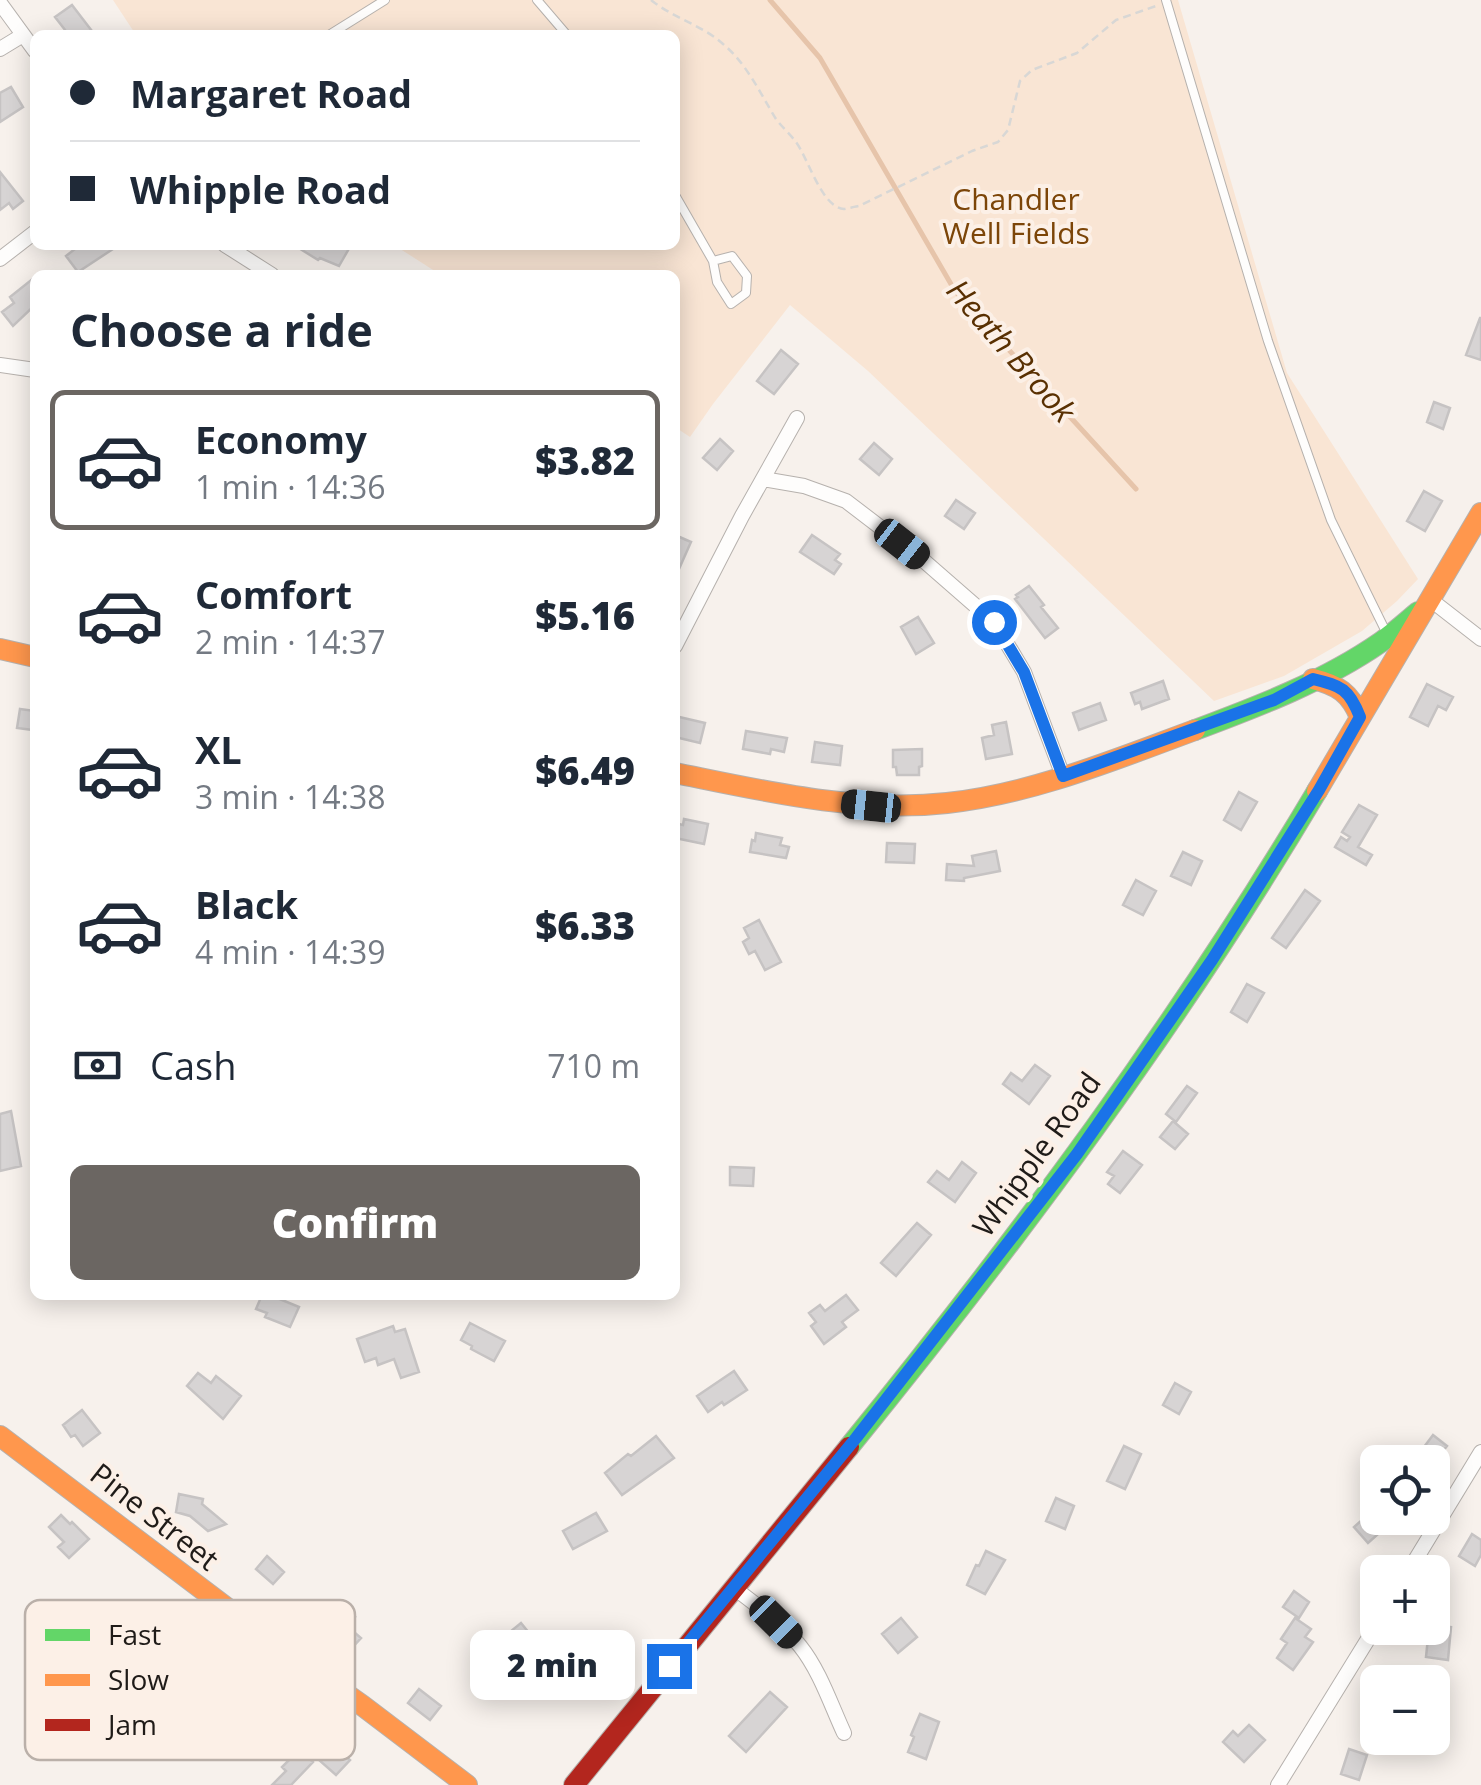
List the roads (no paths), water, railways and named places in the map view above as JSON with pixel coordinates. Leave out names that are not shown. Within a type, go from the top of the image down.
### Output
[{"type":"main road","name":"Whipple Road","points":[[574,1785],[862,1430],[1077,1154],[1212,960],[1307,809],[1481,513]]},
{"type":"main road","points":[[680,773],[814,800],[871,806],[963,801],[1023,789],[1274,700],[1313,679],[1388,636],[1432,600],[1481,538]]},
{"type":"main road","points":[[0,649],[30,656]]},
{"type":"main road","points":[[1313,679],[1339,686],[1352,697],[1360,717]]},
{"type":"main road","name":"Pine Street","points":[[0,1436],[216,1600]]},
{"type":"main road","name":"Pine Street","points":[[355,1700],[466,1785]]},
{"type":"street","points":[[0,3],[30,44]]},
{"type":"street","points":[[0,49],[23,35]]},
{"type":"street","points":[[0,259],[30,236]]},
{"type":"street","points":[[233,250],[264,270]]},
{"type":"street","points":[[0,365],[30,369]]},
{"type":"street","points":[[680,636],[797,418]]},
{"type":"street","points":[[762,479],[804,486],[846,500],[994,622],[1024,672],[1063,776]]},
{"type":"street","points":[[1432,600],[1481,639]]},
{"type":"street","points":[[1418,1555],[1481,1452]]},
{"type":"street","points":[[734,1587],[801,1647],[844,1734]]},
{"type":"street","points":[[1278,1785],[1364,1645]]},
{"type":"lane","points":[[338,30],[385,0]]},
{"type":"lane","points":[[537,0],[563,30]]},
{"type":"lane","points":[[1166,1],[1274,358],[1332,520],[1388,636]]},
{"type":"lane","points":[[680,204],[713,261],[717,282],[730,304],[746,292],[748,276],[732,256],[713,261]]},
{"type":"waterway","name":"Heath Brook","points":[[770,0],[820,58],[955,291],[1136,489]]},
{"type":"park label","name":"Chandler Well Fields","points":[[1016,215]]}]
